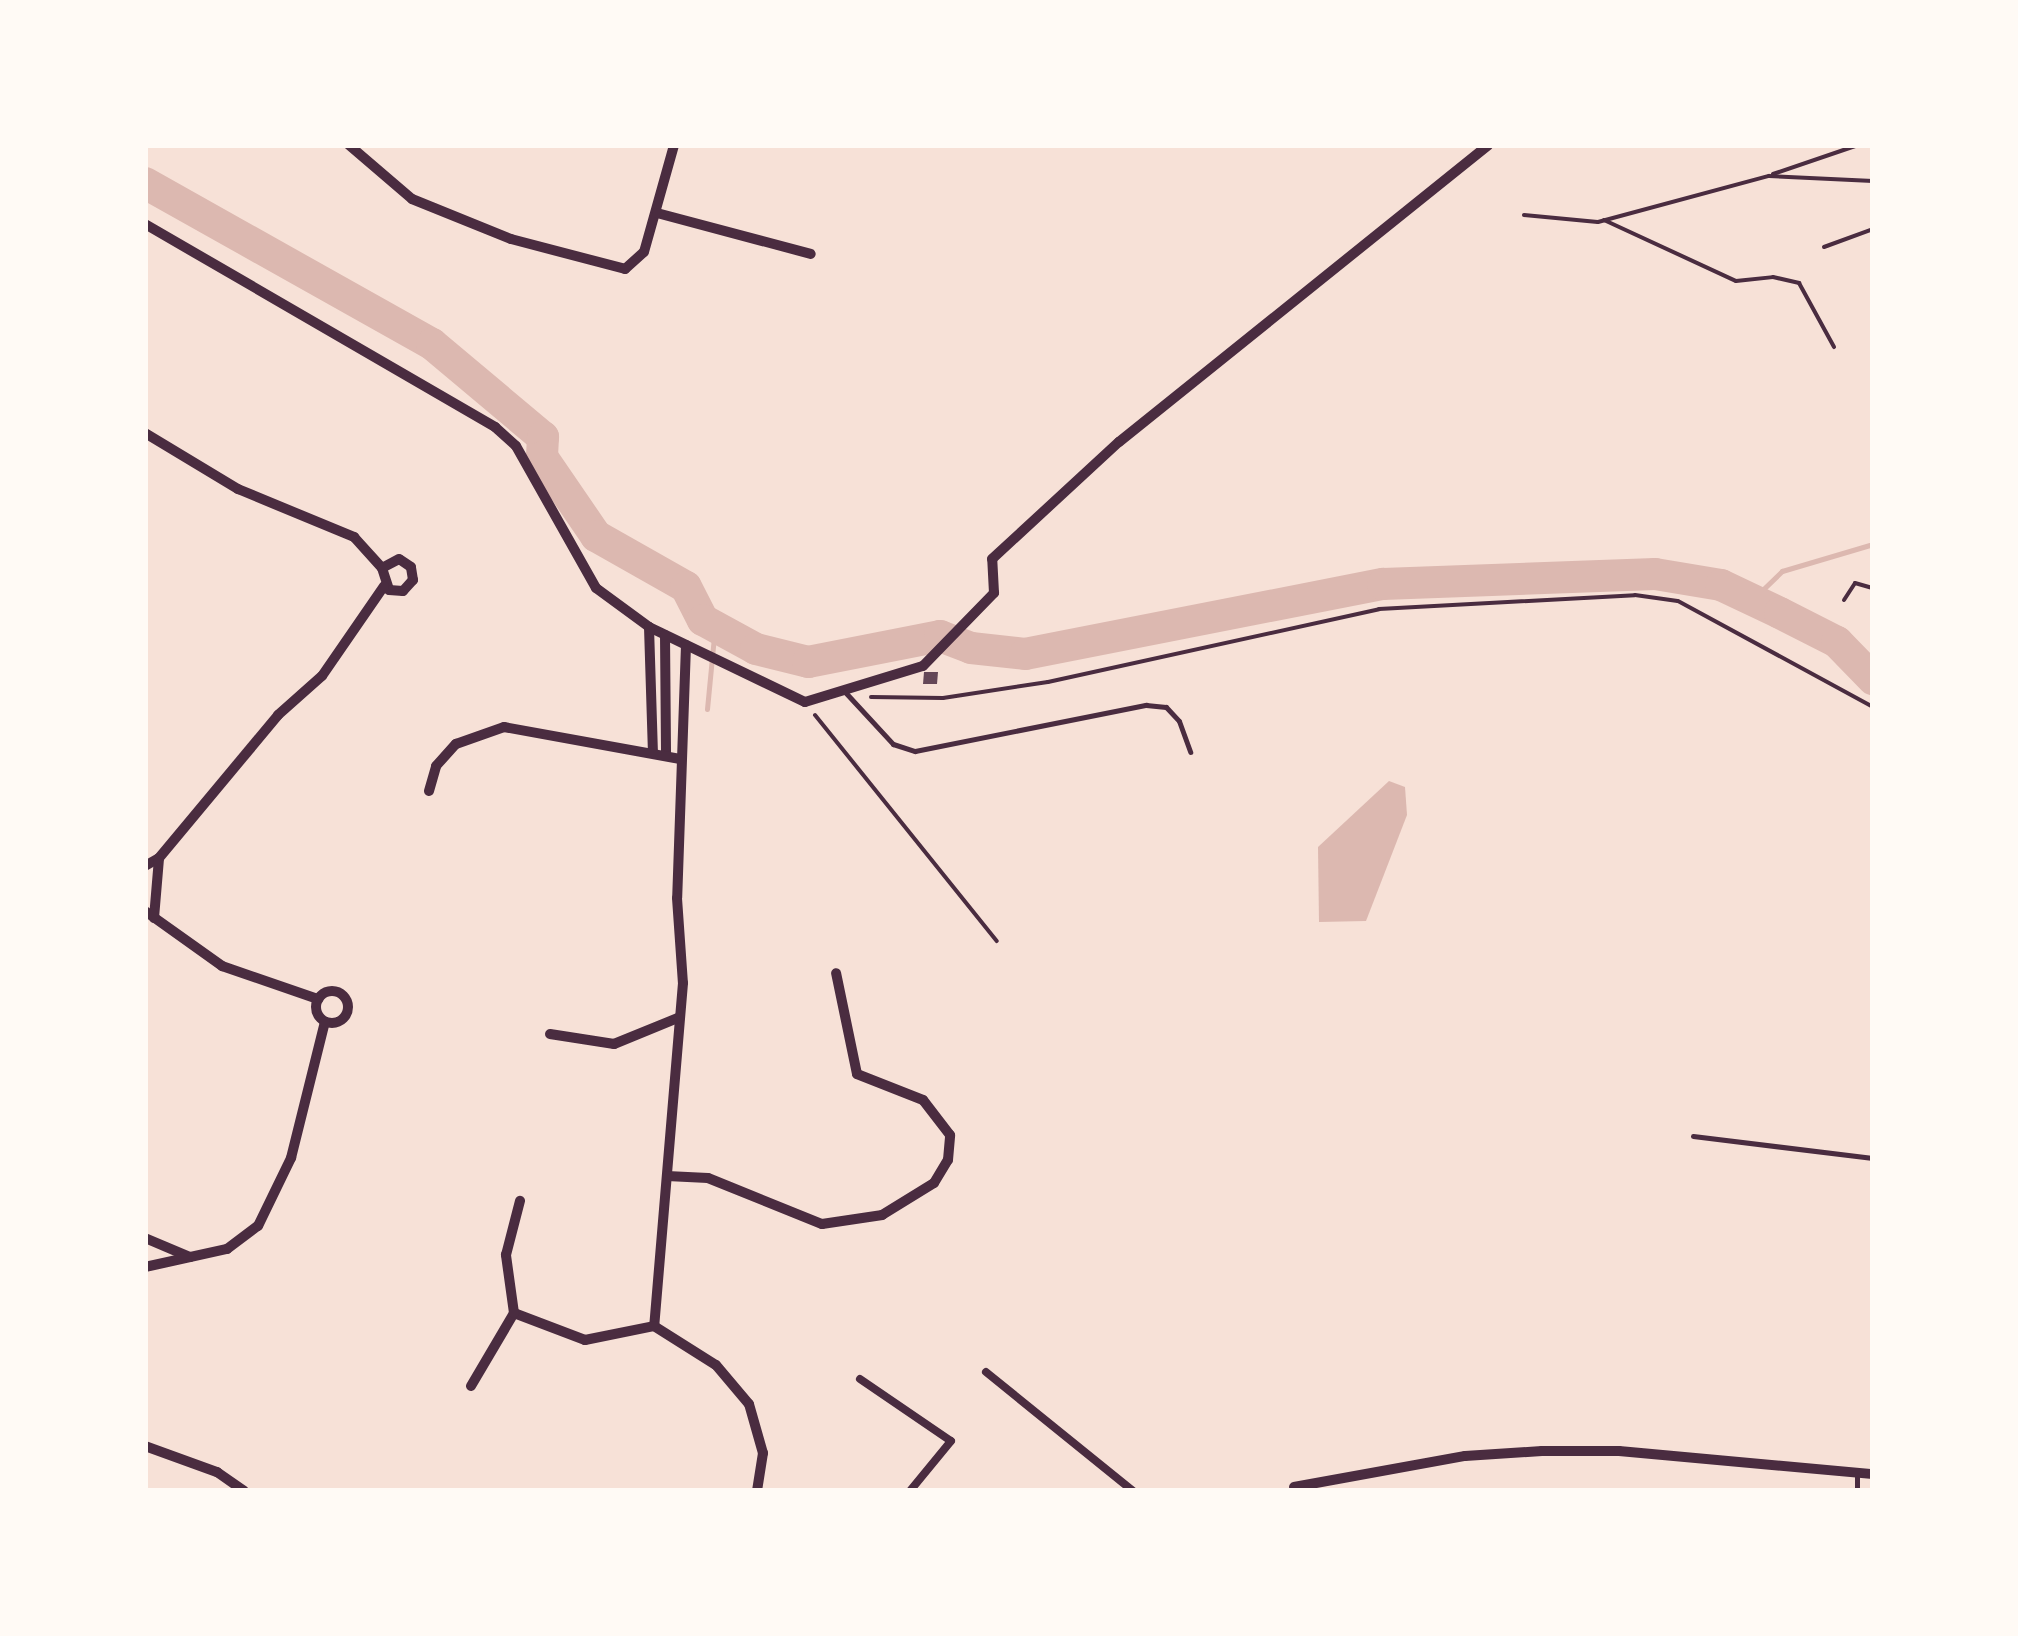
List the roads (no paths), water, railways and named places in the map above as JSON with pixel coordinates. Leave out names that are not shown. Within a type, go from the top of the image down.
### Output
[{"type":"street","points":[[350,145],[412,199],[594,264],[626,269],[637,264],[657,213],[674,145]]},
{"type":"street","points":[[145,224],[495,427],[516,446],[596,588],[649,628],[805,702],[849,696],[923,666],[994,593],[992,559],[1119,442],[1489,145]]},
{"type":"street","points":[[657,213],[811,254]]},
{"type":"street","points":[[145,433],[238,489],[354,537],[382,568],[384,586],[322,676],[278,714],[159,858],[145,866]]},
{"type":"street","points":[[382,568],[400,559],[413,574],[403,590],[384,586]]},
{"type":"street","points":[[649,628],[654,751]]},
{"type":"street","points":[[665,635],[666,754]]},
{"type":"street","points":[[654,1326],[680,1017],[680,760],[686,646]]},
{"type":"street","points":[[429,792],[436,766],[456,744],[478,732],[504,727],[654,751],[680,760]]},
{"type":"street","points":[[159,858],[149,915],[222,966],[318,999],[336,991],[349,1006],[339,1022],[325,1022],[316,1012],[318,999]]},
{"type":"street","points":[[666,1176],[708,1178],[822,1224],[882,1216],[934,1183],[948,1160],[950,1135],[940,1114],[923,1100],[857,1074],[836,973]]},
{"type":"street","points":[[550,1034],[614,1044],[680,1017]]},
{"type":"street","points":[[145,1267],[191,1258],[244,1238],[278,1193],[311,1097],[325,1022]]},
{"type":"street","points":[[471,1386],[514,1313],[506,1255],[520,1201]]},
{"type":"street","points":[[145,1238],[191,1258]]},
{"type":"street","points":[[514,1313],[585,1340],[654,1326],[716,1365],[749,1404],[763,1453],[757,1491]]},
{"type":"street","points":[[986,1372],[1133,1491]]},
{"type":"street","points":[[860,1379],[951,1441],[910,1491]]},
{"type":"street","points":[[145,1446],[217,1472],[244,1491]]},
{"type":"street","points":[[1294,1487],[1465,1456],[1542,1451],[1873,1474]]},
{"type":"lane","points":[[849,696],[893,744],[915,751],[1146,705],[1166,707],[1180,721],[1190,752]]},
{"type":"lane","points":[[1693,1136],[1873,1158]]},
{"type":"lane","points":[[1857,1473],[1857,1491]]},
{"type":"waterway","points":[[145,183],[432,344],[543,437],[542,457],[596,536],[686,587],[703,620],[756,649],[808,662],[940,636],[971,648],[1025,654],[1383,584],[1655,574],[1721,585],[1780,613],[1837,642],[1873,679]]},
{"type":"waterway","points":[[1752,600],[1782,571],[1873,544]]},
{"type":"waterway","points":[[707,709],[715,626]]}]
